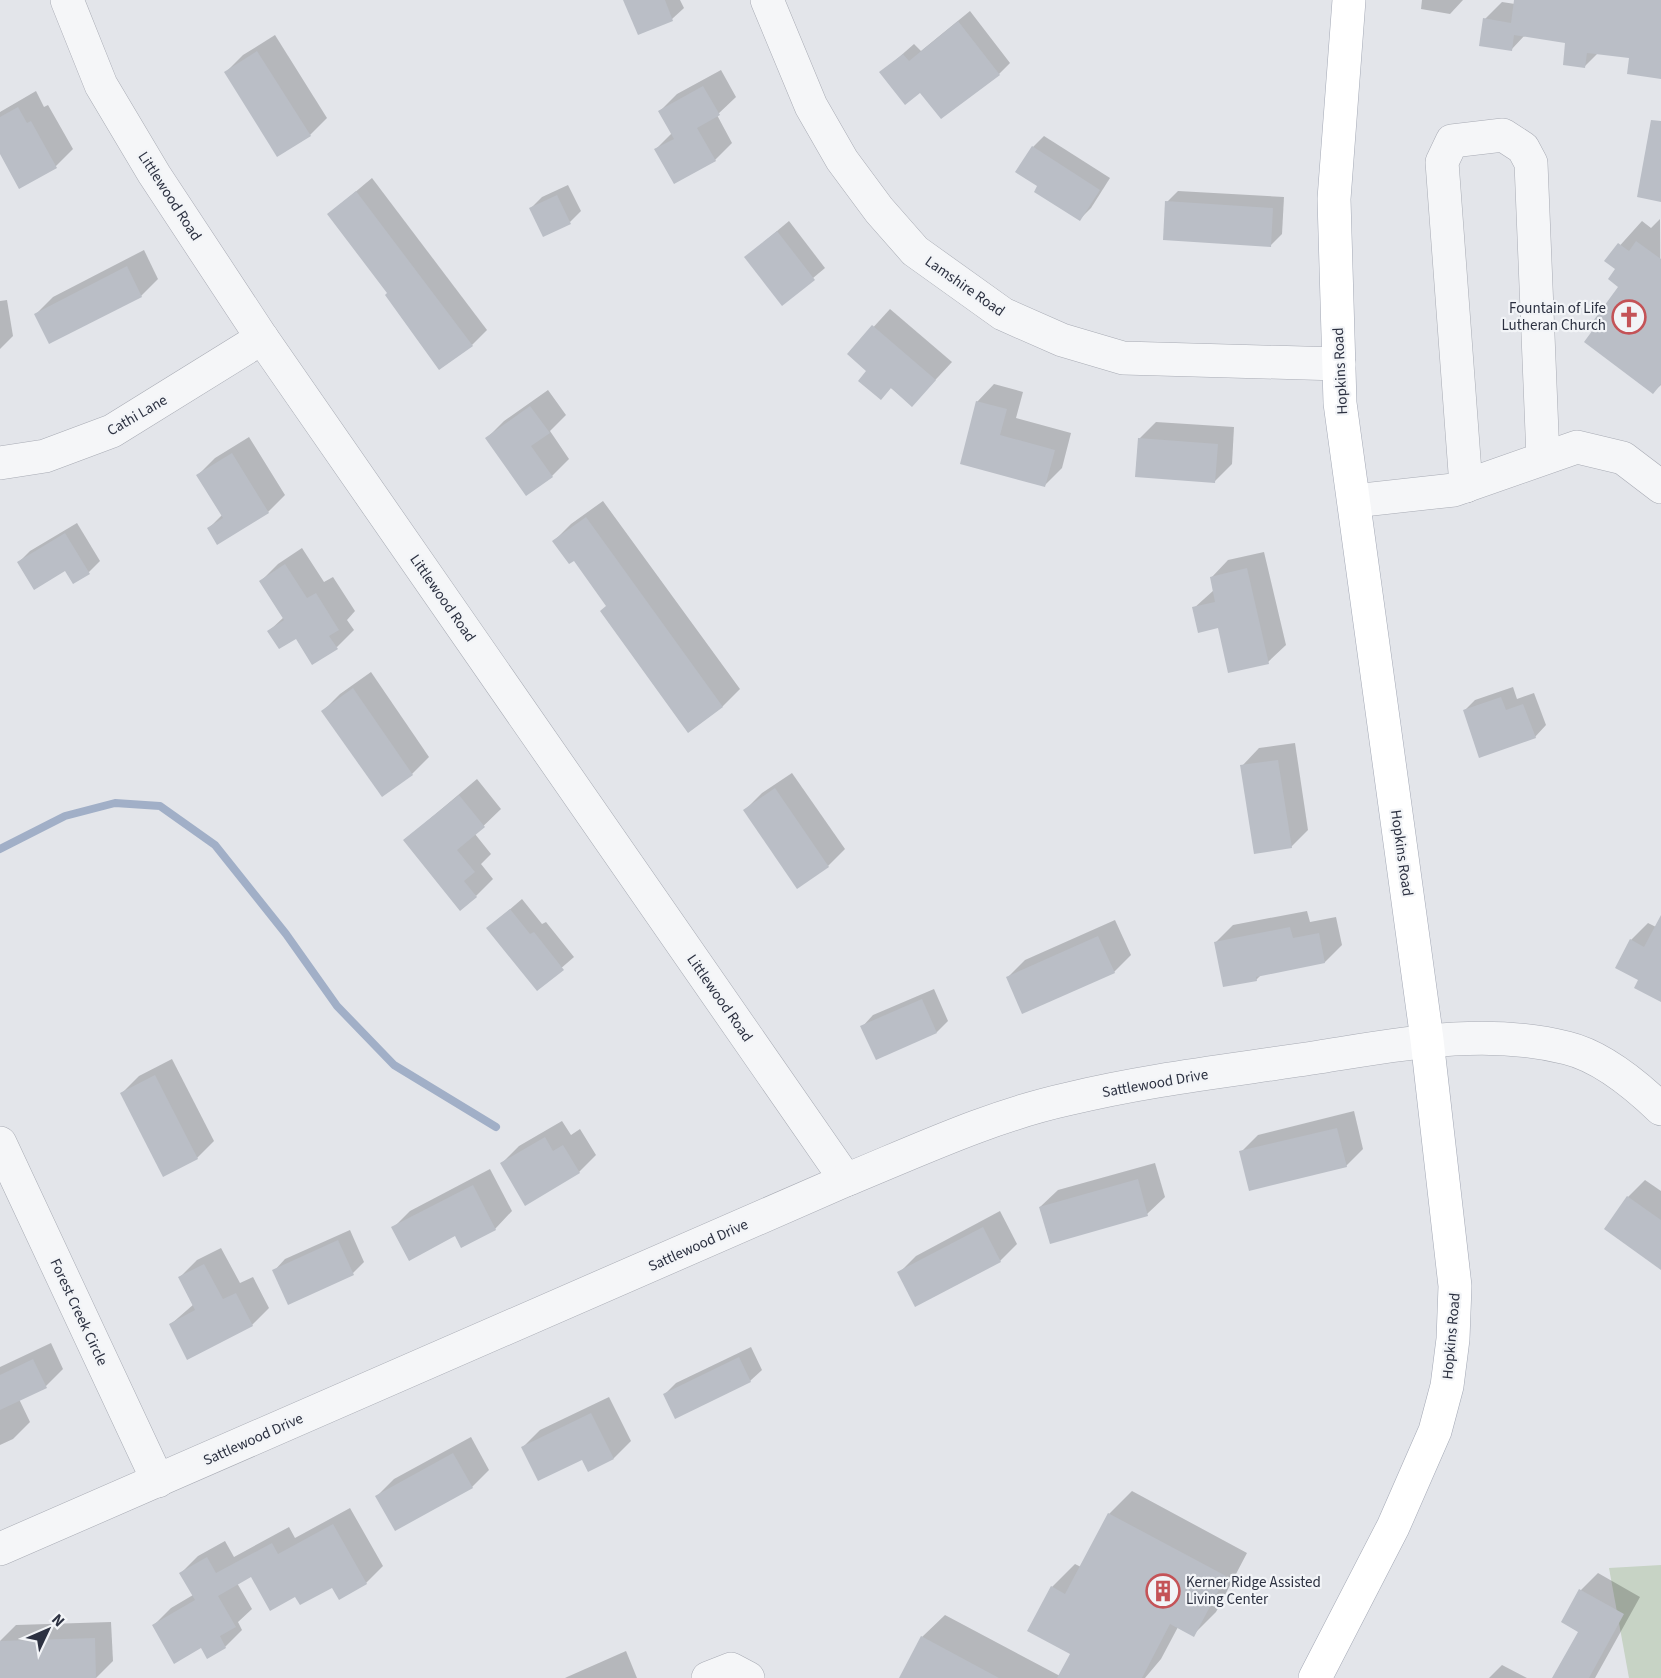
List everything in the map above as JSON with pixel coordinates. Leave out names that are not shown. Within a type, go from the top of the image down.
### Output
[{"type":"main road","name":"Hopkins Road","points":[[1315,1678],[1417,1477],[1435,1431],[1447,1386],[1453,1339],[1455,1286],[1427,1040],[1340,403],[1334,199],[1349,0]]},
{"type":"street","name":"Littlewood Road","points":[[67,0],[101,85],[154,174],[262,338],[846,1180]]},
{"type":"street","name":"Lamshire Road","points":[[767,0],[810,106],[842,160],[879,210],[915,251],[1002,314],[1062,340],[1123,358],[1339,364]]},
{"type":"street","points":[[1466,486],[1442,162],[1452,141],[1503,135],[1523,148],[1531,163],[1543,458]]},
{"type":"street","name":"Cathi Lane","points":[[0,462],[45,456],[112,431],[262,338]]},
{"type":"street","points":[[1354,501],[1454,490],[1577,447],[1623,458],[1661,487]]},
{"type":"street","name":"Sattlewood Drive","points":[[0,1549],[846,1180],[968,1130],[1067,1099],[1161,1081],[1427,1040],[1512,1037],[1569,1048],[1629,1079],[1661,1109]]},
{"type":"street","name":"Forest Creek Circle","points":[[0,1143],[158,1481]]},
{"type":"street","points":[[708,1678],[731,1670],[748,1678]]},
{"type":"green space","points":[[1661,1565],[1661,1678],[1629,1678],[1609,1568]]},
{"type":"building","points":[[623,0],[665,0],[673,21],[638,35]]},
{"type":"building","points":[[1514,0],[1661,0],[1661,79],[1627,74],[1629,58],[1587,53],[1585,68],[1563,65],[1565,43],[1514,35],[1512,51],[1479,46],[1483,18],[1511,23]]},
{"type":"building","points":[[958,21],[1000,75],[941,119],[920,93],[905,105],[879,72],[903,54],[909,61]]},
{"type":"building","points":[[257,51],[311,136],[277,157],[224,72]]},
{"type":"building","points":[[703,86],[720,115],[697,128],[716,161],[674,184],[654,149],[674,139],[658,111]]},
{"type":"building","points":[[18,107],[27,123],[31,121],[57,168],[19,189],[0,154],[0,117]]},
{"type":"building","points":[[1651,120],[1661,121],[1661,202],[1637,197]]},
{"type":"building","points":[[1032,146],[1100,190],[1080,221],[1034,192],[1037,186],[1015,172]]},
{"type":"building","points":[[356,191],[473,346],[439,370],[385,295],[387,293],[327,214]]},
{"type":"building","points":[[557,195],[571,224],[543,237],[529,208]]},
{"type":"building","points":[[1165,201],[1273,208],[1271,247],[1163,240]]},
{"type":"building","points":[[777,231],[815,280],[782,306],[744,257]]},
{"type":"building","name":"Fountain of Life Lutheran Church","points":[[1636,241],[1661,259],[1661,384],[1653,394],[1584,342],[1595,327],[1591,324],[1618,287],[1608,279],[1615,269],[1604,261],[1618,243],[1629,251]]},
{"type":"building","points":[[127,266],[142,297],[49,344],[34,314]]},
{"type":"building","points":[[872,325],[936,380],[912,407],[891,388],[881,400],[858,381],[866,371],[847,354]]},
{"type":"building","points":[[976,401],[1007,409],[1000,435],[1055,450],[1045,487],[960,464]]},
{"type":"building","points":[[530,406],[550,433],[531,446],[553,477],[526,496],[485,438]]},
{"type":"building","points":[[1138,438],[1218,444],[1215,483],[1135,477]]},
{"type":"building","points":[[232,453],[269,513],[217,545],[207,528],[223,518],[196,475]]},
{"type":"building","points":[[586,517],[723,707],[688,733],[600,611],[606,606],[574,561],[569,564],[552,541]]},
{"type":"building","points":[[65,533],[90,574],[73,584],[65,571],[34,590],[17,562]]},
{"type":"building","points":[[285,564],[307,598],[316,593],[339,630],[329,636],[338,649],[312,665],[296,639],[279,649],[267,631],[284,620],[259,581]]},
{"type":"building","points":[[1247,568],[1269,664],[1228,673],[1218,628],[1198,633],[1192,607],[1215,602],[1210,577]]},
{"type":"building","points":[[353,688],[413,775],[382,797],[321,711]]},
{"type":"building","points":[[1501,697],[1506,710],[1523,704],[1536,738],[1479,758],[1463,710]]},
{"type":"building","points":[[1278,760],[1292,848],[1254,854],[1240,765]]},
{"type":"building","points":[[775,788],[829,867],[797,889],[743,810]]},
{"type":"building","points":[[459,795],[485,827],[457,850],[475,872],[464,881],[477,897],[460,911],[403,840]]},
{"type":"building","points":[[510,909],[530,934],[534,932],[564,970],[537,991],[486,928]]},
{"type":"building","points":[[1661,915],[1661,1002],[1634,988],[1638,980],[1615,968],[1630,939],[1644,947]]},
{"type":"building","points":[[1290,927],[1293,938],[1319,933],[1325,963],[1256,977],[1257,981],[1223,987],[1214,942]]},
{"type":"building","points":[[1098,936],[1115,973],[1022,1014],[1006,977]]},
{"type":"building","points":[[922,999],[937,1033],[876,1060],[860,1026]]},
{"type":"building","points":[[155,1075],[198,1159],[163,1177],[120,1093]]},
{"type":"building","points":[[1337,1128],[1347,1167],[1249,1191],[1239,1151]]},
{"type":"building","points":[[545,1137],[553,1151],[563,1145],[580,1173],[525,1206],[500,1163]]},
{"type":"building","points":[[1138,1179],[1148,1216],[1050,1244],[1039,1207]]},
{"type":"building","points":[[473,1185],[496,1230],[461,1248],[455,1236],[409,1261],[391,1227]]},
{"type":"building","points":[[1627,1196],[1661,1220],[1661,1270],[1604,1229]]},
{"type":"building","points":[[983,1227],[1001,1262],[915,1307],[897,1272]]},
{"type":"building","points":[[338,1240],[354,1275],[288,1305],[272,1270]]},
{"type":"building","points":[[204,1264],[223,1299],[236,1293],[253,1326],[187,1360],[169,1324],[195,1310],[178,1277]]},
{"type":"building","points":[[739,1357],[751,1382],[675,1419],[663,1394]]},
{"type":"building","points":[[33,1359],[47,1388],[0,1410],[0,1375]]},
{"type":"building","points":[[591,1413],[614,1459],[588,1472],[582,1460],[538,1481],[521,1447]]},
{"type":"building","points":[[453,1453],[473,1488],[395,1531],[375,1496]]},
{"type":"building","name":"Kerner Ridge Assisted Living Center","points":[[1108,1513],[1226,1576],[1194,1637],[1170,1624],[1142,1678],[1057,1678],[1070,1654],[1027,1631],[1051,1586],[1065,1594]]},
{"type":"building","points":[[333,1524],[367,1584],[339,1600],[332,1588],[300,1605],[295,1597],[270,1611],[251,1577],[218,1596],[236,1627],[220,1636],[226,1648],[207,1659],[201,1648],[174,1664],[152,1625],[195,1600],[179,1573],[207,1557],[216,1573],[272,1543],[278,1554]]},
{"type":"building","points":[[1579,1589],[1624,1614],[1589,1678],[1552,1678],[1578,1632],[1561,1622]]},
{"type":"building","points":[[921,1636],[999,1678],[899,1678]]},
{"type":"building","points":[[95,1638],[96,1678],[0,1678],[0,1641]]},
{"type":"waterway","points":[[0,849],[65,816],[115,803],[160,806],[215,845],[286,934],[337,1006],[394,1065],[496,1127]]},
{"type":"place","name":"Fountain of Life Lutheran Church","points":[[1629,317]]},
{"type":"place","name":"Kerner Ridge Assisted Living Center","points":[[1163,1591]]}]
